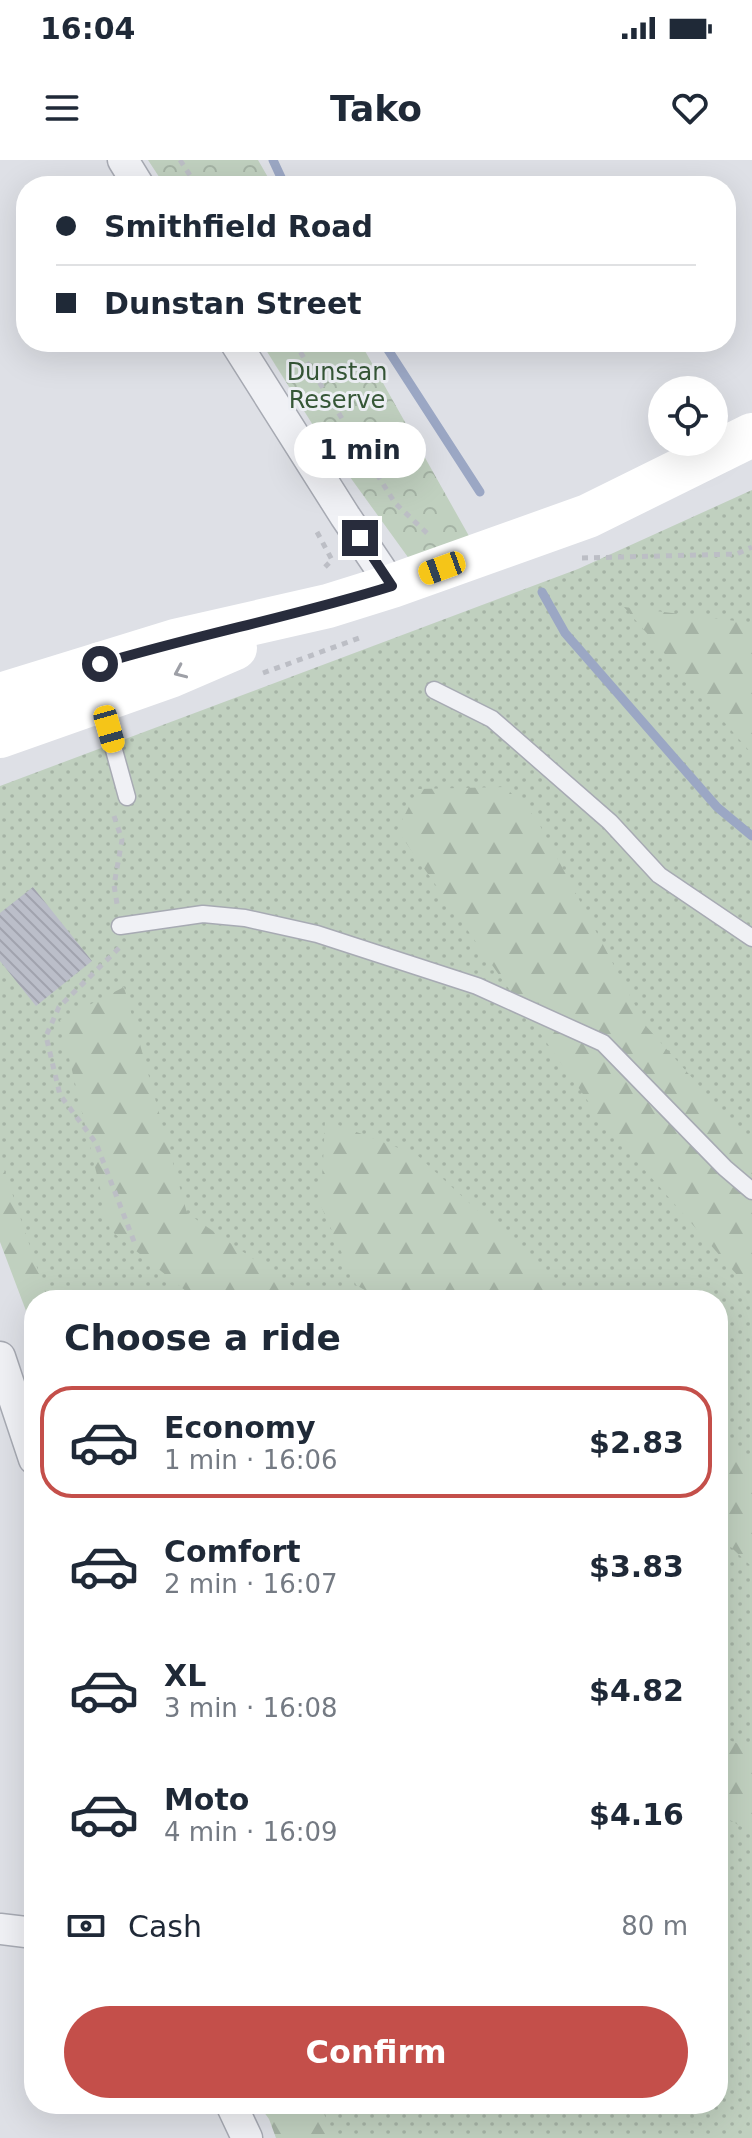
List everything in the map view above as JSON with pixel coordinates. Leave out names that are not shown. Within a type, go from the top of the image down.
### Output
[{"type":"main road","points":[[3,695],[175,641],[328,606],[392,586],[588,516],[752,435]]},
{"type":"main road","points":[[0,736],[170,676],[328,606]]},
{"type":"street","points":[[241,352],[392,586]]},
{"type":"street","points":[[0,1357],[24,1429]]},
{"type":"street","points":[[0,1929],[24,1932]]},
{"type":"street","points":[[236,2114],[247,2138]]},
{"type":"lane","points":[[434,690],[492,719],[610,822],[659,875],[752,938]]},
{"type":"lane","points":[[101,702],[127,797]]},
{"type":"lane","points":[[120,926],[203,914],[245,918],[317,934],[477,986],[603,1043],[725,1168],[752,1191]]},
{"type":"path","points":[[300,352],[395,503],[431,537],[443,532]]},
{"type":"path","points":[[575,559],[737,554],[752,547]]},
{"type":"path","points":[[252,677],[366,635]]},
{"type":"path","points":[[110,804],[122,840],[114,885],[122,945],[59,1007],[46,1036],[60,1095],[96,1143],[135,1244]]},
{"type":"green space","points":[[148,160],[258,160],[267,176],[158,176]]},
{"type":"green space","name":"Dunstan Reserve","points":[[267,352],[366,352],[469,536],[410,560],[316,430]]},
{"type":"green space","points":[[752,490],[752,2138],[313,2138],[305,2114],[728,2114],[728,1290],[35,1290],[0,1185],[0,786],[578,569]]},
{"type":"green space","points":[[624,607],[752,623],[752,754]]},
{"type":"green space","points":[[505,787],[536,818],[646,1026],[752,1145],[752,1292],[604,1124],[397,830],[418,789]]},
{"type":"green space","points":[[124,987],[187,1213],[299,1290],[185,1290],[110,1230],[60,1020]]},
{"type":"green space","points":[[325,1120],[417,1155],[564,1290],[365,1290],[356,1285],[321,1206]]},
{"type":"green space","points":[[0,1157],[45,1290],[24,1290],[24,1306],[0,1242]]},
{"type":"green space","points":[[728,1441],[752,1463],[752,1567],[728,1544]]},
{"type":"green space","points":[[728,1739],[752,1750],[752,1833],[728,1819]]},
{"type":"green space","points":[[265,2114],[324,2114],[334,2138],[276,2138]]},
{"type":"building","points":[[33,887],[92,961],[36,1006],[0,961],[0,913]]},
{"type":"waterway","points":[[273,160],[280,176]]},
{"type":"waterway","points":[[389,352],[480,492]]},
{"type":"waterway","points":[[542,592],[565,633],[717,807],[752,836]]},
{"type":"route","points":[[100,664],[175,641],[328,606],[392,586],[360,538]]}]
